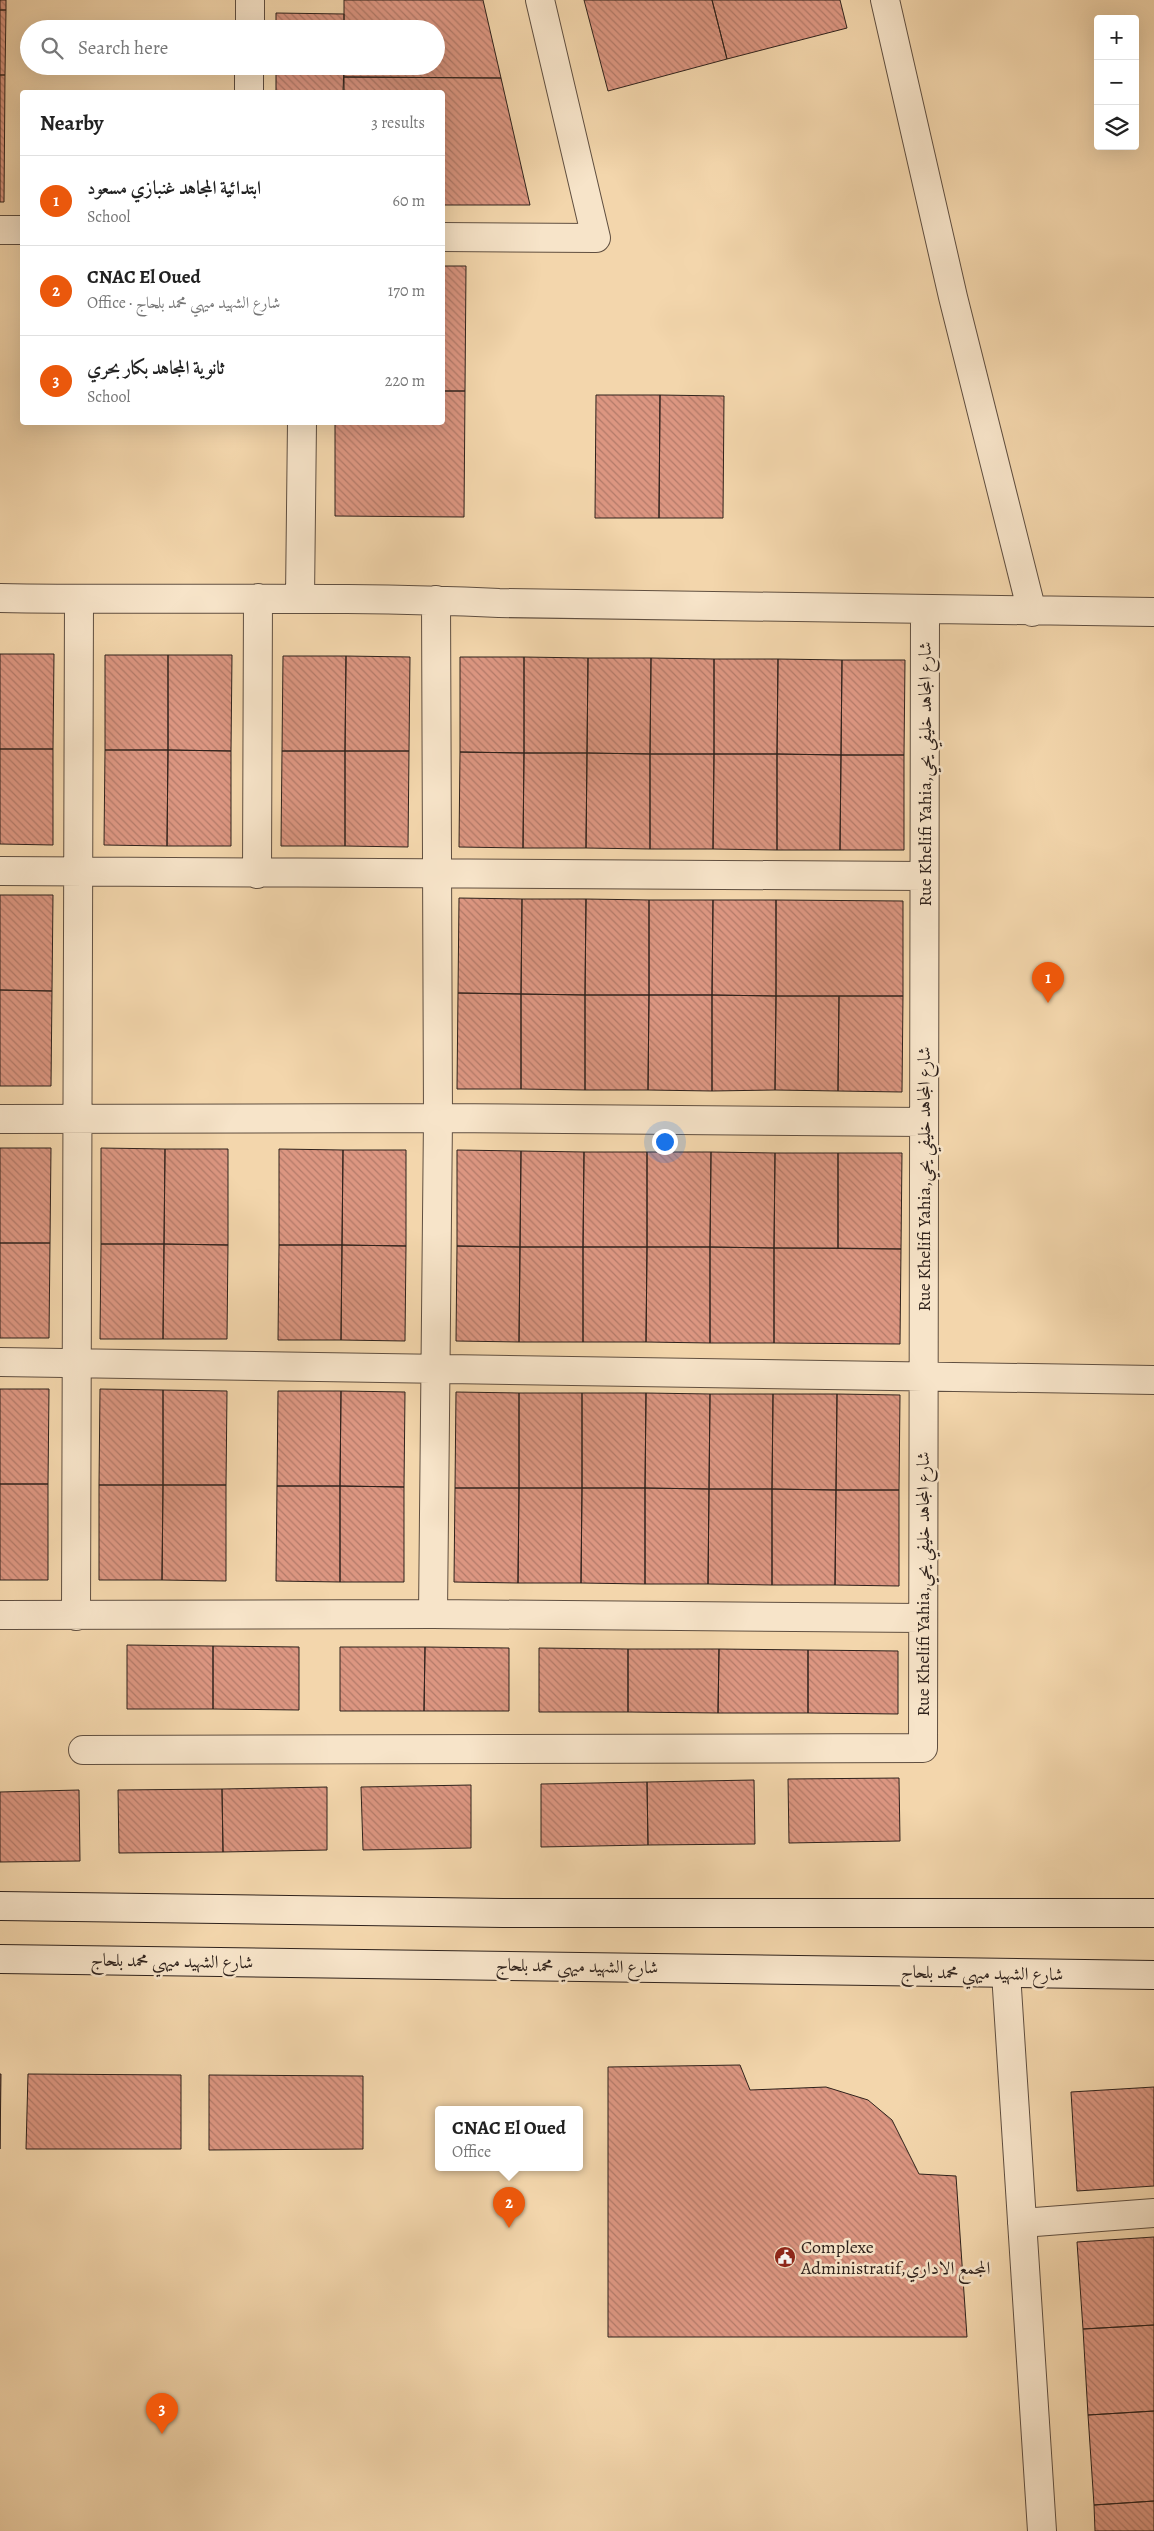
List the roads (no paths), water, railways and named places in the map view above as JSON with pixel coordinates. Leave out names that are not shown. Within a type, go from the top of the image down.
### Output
[{"type":"street","points":[[250,0],[250,20]]},
{"type":"street","points":[[445,237],[596,238],[540,0]]},
{"type":"street","points":[[885,0],[954,297],[1032,612]]},
{"type":"street","points":[[249,75],[249,90]]},
{"type":"street","points":[[0,230],[20,230]]},
{"type":"street","points":[[300,598],[302,425]]},
{"type":"street","points":[[0,598],[300,598],[1032,612],[1154,612]]},
{"type":"street","points":[[257,874],[258,598]]},
{"type":"street","points":[[76,1616],[79,599]]},
{"type":"street","points":[[433,1614],[438,1118],[435,874],[436,600]]},
{"type":"street","name":"Rue Khelifi Yahia,شارع المجاهد خليفي يحي","points":[[83,1750],[923,1748],[926,610]]},
{"type":"street","points":[[0,871],[257,874],[924,876]]},
{"type":"street","points":[[0,1119],[438,1118],[924,1122]]},
{"type":"street","points":[[0,1362],[1154,1380]]},
{"type":"street","points":[[0,1615],[433,1614],[922,1618]]},
{"type":"street","points":[[0,1906],[503,1913],[1154,1913]]},
{"type":"street","name":"شارع الشهيد ميهي محمد بلحاج","points":[[0,1959],[1154,1975]]},
{"type":"street","points":[[1006,1973],[1042,2531]]},
{"type":"street","points":[[1022,2223],[1154,2213]]},
{"type":"place","name":"ابتدائية المجاهد غنبازي مسعود","points":[[1048,1003]]},
{"type":"place","name":"CNAC El Oued","points":[[509,2228]]},
{"type":"place","name":"Complexe Administratif,المجمع الاداري","points":[[785,2257]]},
{"type":"place","name":"ثانوية المجاهد بكار بحري","points":[[162,2434]]}]
